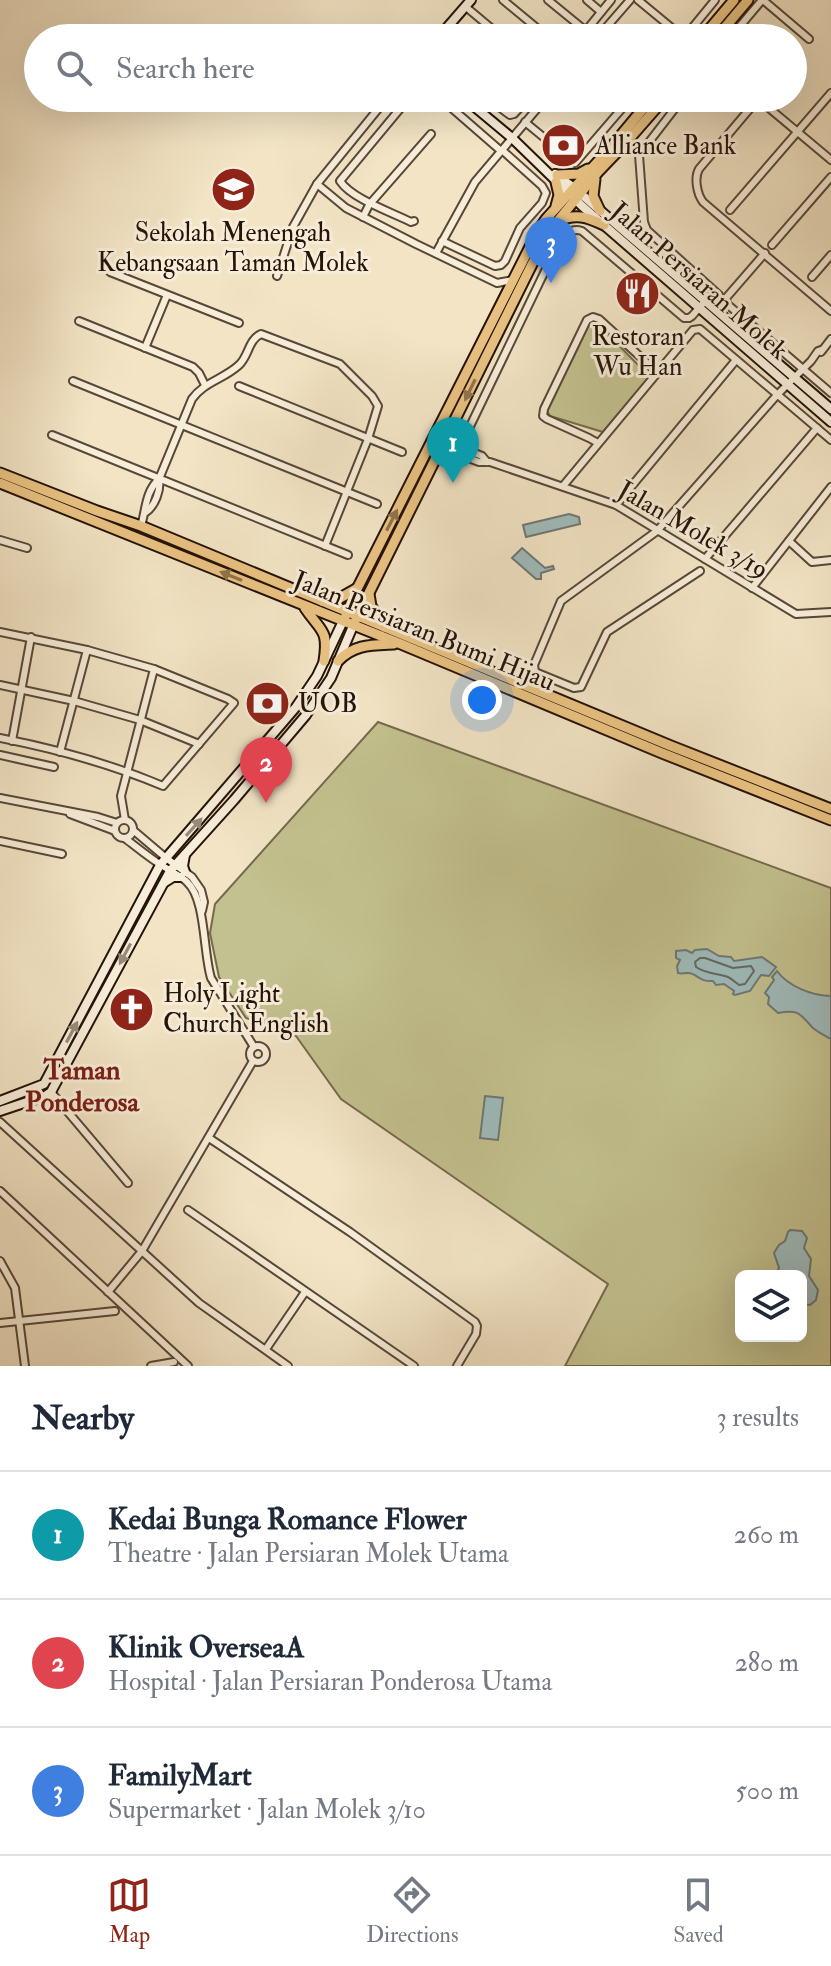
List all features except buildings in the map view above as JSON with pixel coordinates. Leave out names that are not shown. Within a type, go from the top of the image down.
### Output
[{"type":"main road","points":[[714,24],[734,0]]},
{"type":"main road","points":[[728,24],[748,0]]},
{"type":"main road","points":[[450,24],[468,3]]},
{"type":"main road","name":"Jalan Persiaran Molek","points":[[481,112],[575,194],[604,225],[791,381],[831,422]]},
{"type":"main road","points":[[0,1101],[40,1086],[47,1079],[163,861],[311,686],[369,591],[539,248],[575,194],[641,112]]},
{"type":"main road","points":[[555,210],[559,195],[557,178],[596,169],[622,147],[653,112]]},
{"type":"main road","points":[[596,169],[593,190],[600,211]]},
{"type":"main road","points":[[0,1111],[51,1092],[172,868],[306,715],[331,678],[357,589],[538,231],[555,210],[575,194]]},
{"type":"main road","name":"Jalan Persiaran Molek","points":[[575,194],[600,211],[702,305]]},
{"type":"main road","points":[[556,222],[579,216],[604,225]]},
{"type":"main road","name":"Jalan Persiaran Molek","points":[[791,381],[831,409]]},
{"type":"main road","name":"Jalan Persiaran Bumi Hijau","points":[[0,473],[141,526],[318,601],[401,644],[549,700]]},
{"type":"main road","name":"Jalan Persiaran Bumi Hijau","points":[[0,483],[303,606],[384,628],[831,820]]},
{"type":"main road","points":[[110,527],[133,532],[141,526]]},
{"type":"main road","points":[[141,526],[140,535],[167,551]]},
{"type":"main road","points":[[318,601],[340,598],[357,589]]},
{"type":"main road","points":[[369,591],[371,606],[384,628]]},
{"type":"main road","points":[[303,606],[324,633],[324,661]]},
{"type":"main road","points":[[338,661],[345,653],[358,647],[401,644]]},
{"type":"main road","name":"Jalan Persiaran Bumi Hijau","points":[[612,727],[831,809]]},
{"type":"main road","points":[[161,885],[183,875],[185,855]]},
{"type":"street","points":[[503,0],[532,24]]},
{"type":"street","points":[[548,0],[577,24]]},
{"type":"street","points":[[587,0],[601,12]]},
{"type":"street","points":[[592,24],[611,0]]},
{"type":"street","points":[[609,24],[630,0]]},
{"type":"street","points":[[638,0],[667,24]]},
{"type":"street","points":[[695,24],[715,0]]},
{"type":"street","points":[[742,24],[763,0],[791,24]]},
{"type":"street","points":[[468,3],[489,24]]},
{"type":"street","points":[[730,210],[831,93]]},
{"type":"street","points":[[277,276],[293,227],[317,184],[376,112]]},
{"type":"street","points":[[398,112],[340,184],[414,221]]},
{"type":"street","points":[[442,241],[495,266],[501,265],[520,228],[542,203],[546,193],[502,150],[455,112]]},
{"type":"street","points":[[461,117],[463,112]]},
{"type":"street","points":[[436,253],[475,182],[534,112]]},
{"type":"street","points":[[525,122],[575,163],[619,112]]},
{"type":"street","points":[[460,447],[558,244],[567,232],[582,231],[684,318],[689,318],[716,293],[647,230],[644,222],[639,155],[672,112]]},
{"type":"street","points":[[747,112],[697,173],[698,196],[831,311]]},
{"type":"street","points":[[774,112],[831,160]]},
{"type":"street","points":[[363,217],[372,202],[431,134]]},
{"type":"street","points":[[772,245],[831,177]]},
{"type":"street","points":[[317,184],[343,206],[497,283],[513,280]]},
{"type":"street","points":[[765,253],[726,298],[727,304],[831,393]]},
{"type":"street","points":[[812,277],[831,255]]},
{"type":"street","points":[[110,272],[239,323]]},
{"type":"street","points":[[497,283],[504,299]]},
{"type":"street","points":[[145,348],[167,295]]},
{"type":"street","points":[[598,443],[543,416],[587,320],[593,317],[599,319],[658,373]]},
{"type":"street","points":[[79,321],[193,367],[205,385]]},
{"type":"street","points":[[563,486],[696,329],[700,329],[831,440]]},
{"type":"street","points":[[141,526],[153,504],[160,486],[159,479],[192,399],[205,385],[242,363],[255,337],[264,335],[340,364],[376,400],[378,406],[325,546]]},
{"type":"street","points":[[700,571],[607,632],[581,687],[574,688],[533,669],[561,601],[657,531],[777,395],[821,354],[831,339]]},
{"type":"street","points":[[616,505],[736,360]]},
{"type":"street","points":[[73,381],[377,504]]},
{"type":"street","points":[[239,386],[402,452]]},
{"type":"street","points":[[705,559],[817,428]]},
{"type":"street","points":[[52,435],[348,555]]},
{"type":"street","name":"Jalan Molek 3/19","points":[[443,444],[460,447],[482,456],[487,462]]},
{"type":"street","name":"Jalan Molek 3/19","points":[[443,444],[479,462],[616,505],[796,614],[831,612]]},
{"type":"street","points":[[752,588],[831,487]]},
{"type":"street","points":[[0,540],[27,548]]},
{"type":"street","points":[[789,541],[812,562],[831,560]]},
{"type":"street","points":[[0,632],[87,650],[154,669],[234,703],[163,786],[127,771],[0,738]]},
{"type":"street","points":[[12,741],[31,637]]},
{"type":"street","points":[[60,752],[87,650]]},
{"type":"street","points":[[154,669],[121,796],[119,837],[144,854],[163,861]]},
{"type":"street","points":[[0,685],[74,701],[140,720],[199,744]]},
{"type":"street","points":[[0,755],[54,767]]},
{"type":"street","points":[[0,798],[103,823],[132,825],[133,830],[152,846],[163,861],[183,875],[192,877],[201,890],[204,902],[201,911],[211,978],[254,1047]]},
{"type":"street","points":[[126,839],[133,830]]},
{"type":"street","points":[[0,841],[62,854]]},
{"type":"street","points":[[144,854],[152,846]]},
{"type":"street","points":[[253,1061],[250,1055],[254,1047]]},
{"type":"street","points":[[253,1061],[261,1062],[267,1056],[264,1048],[254,1047]]},
{"type":"street","points":[[108,1292],[142,1251],[253,1061]]},
{"type":"street","points":[[51,1092],[128,1183]]},
{"type":"street","points":[[0,1122],[199,1303],[288,1366]]},
{"type":"street","points":[[209,1138],[350,1232],[475,1322],[476,1334],[457,1366]]},
{"type":"street","points":[[0,1191],[188,1366]]},
{"type":"street","points":[[188,1210],[414,1366]]},
{"type":"street","points":[[0,1261],[15,1288],[25,1366]]},
{"type":"street","points":[[266,1349],[305,1292]]},
{"type":"street","points":[[0,1323],[115,1311]]},
{"type":"street","points":[[151,1366],[174,1362]]},
{"type":"shaded area","points":[[595,321],[650,377],[603,432],[550,416],[547,411],[588,323]]},
{"type":"shaded area","points":[[378,722],[831,888],[831,1366],[565,1366],[608,1284],[341,1099],[296,1036],[246,1018],[219,977],[210,933],[215,904]]},
{"type":"water","points":[[569,514],[579,517],[580,524],[526,537],[523,525]]},
{"type":"water","points":[[522,548],[545,568],[553,566],[554,569],[541,573],[541,579],[536,579],[512,558]]},
{"type":"water","points":[[707,949],[719,956],[731,957],[734,961],[762,957],[776,967],[769,976],[761,975],[750,991],[735,995],[724,984],[716,985],[691,973],[678,973],[680,960],[676,958],[676,951],[692,953]]},
{"type":"water","points":[[777,971],[801,989],[831,996],[831,1039],[798,1014],[778,1013],[768,1004],[769,997],[765,993]]},
{"type":"water","points":[[485,1096],[503,1098],[498,1140],[480,1138]]},
{"type":"water","points":[[802,1231],[807,1238],[804,1248],[811,1259],[809,1276],[818,1290],[816,1300],[810,1305],[807,1305],[807,1270],[778,1270],[774,1253],[785,1241],[788,1232]]},
{"type":"place","name":"Alliance Bank","points":[[564,146]]},
{"type":"place","name":"Sekolah Menengah Kebangsaan Taman Molek","points":[[233,190]]},
{"type":"place","name":"FamilyMart","points":[[551,283]]},
{"type":"place","name":"Restoran Wu Han","points":[[638,294]]},
{"type":"place","name":"Kedai Bunga Romance Flower","points":[[453,483]]},
{"type":"place","name":"UOB","points":[[267,704]]},
{"type":"place","name":"Klinik OverseaA","points":[[266,803]]},
{"type":"place","name":"Holy Light Church English","points":[[132,1009]]},
{"type":"district","name":"Taman Ponderosa","points":[[82,1086]]}]
